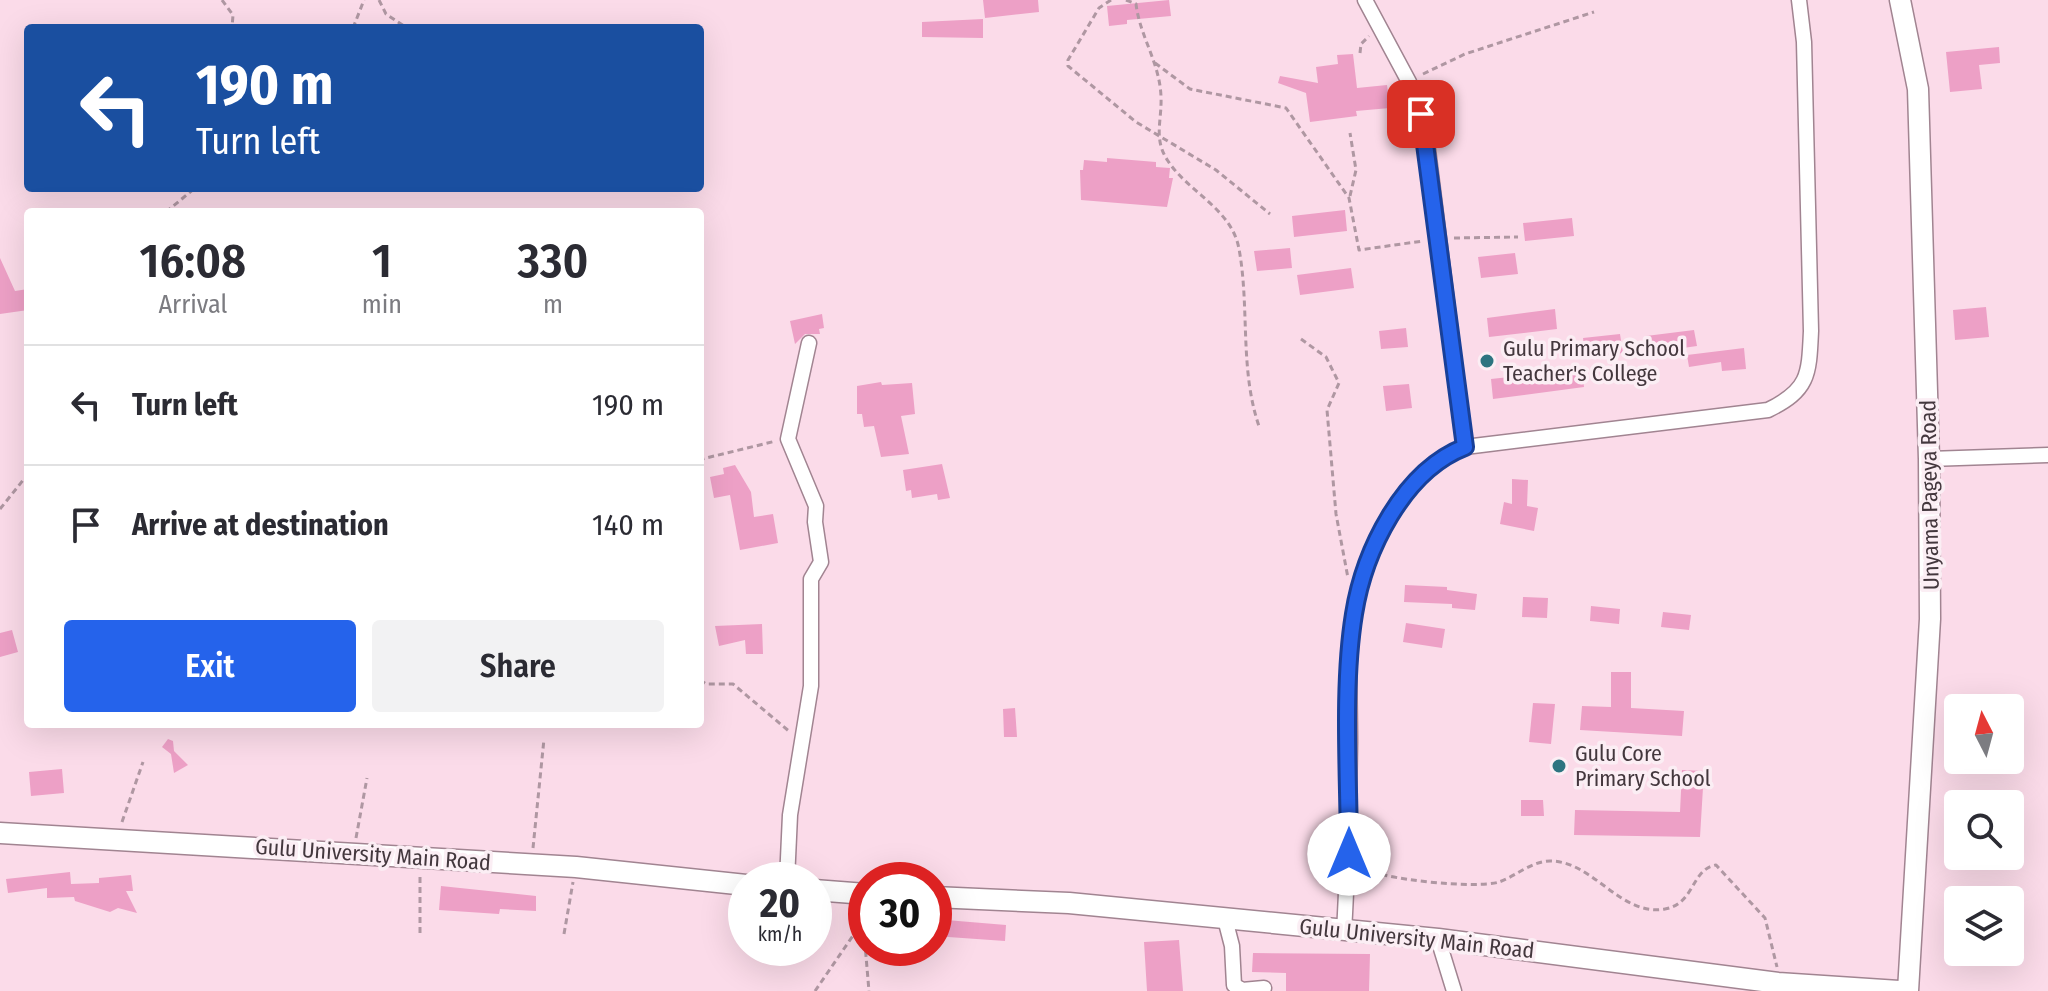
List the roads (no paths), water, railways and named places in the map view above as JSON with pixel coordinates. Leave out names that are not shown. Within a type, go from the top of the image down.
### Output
[{"type":"street","points":[[1365,0],[1409,82],[1426,134],[1465,447]]},
{"type":"street","points":[[1344,931],[1349,854],[1350,666],[1354,613],[1380,540],[1415,479],[1446,454],[1465,447],[1734,416],[1768,410],[1792,398],[1802,388],[1809,365],[1811,331],[1804,42],[1799,0]]},
{"type":"street","name":"Unyama Pageya Road","points":[[1900,0],[1918,89],[1929,459],[1930,619],[1908,991]]},
{"type":"street","points":[[788,862],[790,815],[811,686],[811,579],[821,562],[816,506],[788,439],[809,343]]},
{"type":"street","points":[[1929,459],[2048,455]]},
{"type":"street","name":"Gulu University Main Road","points":[[0,833],[117,837],[576,867],[728,883]]},
{"type":"street","name":"Gulu University Main Road","points":[[952,898],[1069,903],[1438,939],[1778,983],[1899,991]]},
{"type":"street","points":[[1225,919],[1232,946],[1234,985],[1242,990],[1264,988],[1262,991]]},
{"type":"street","points":[[1438,939],[1454,991]]},
{"type":"place","name":"Gulu Primary School Teacher's College","points":[[1487,361]]},
{"type":"place","name":"Gulu Core Primary School","points":[[1559,766]]}]
